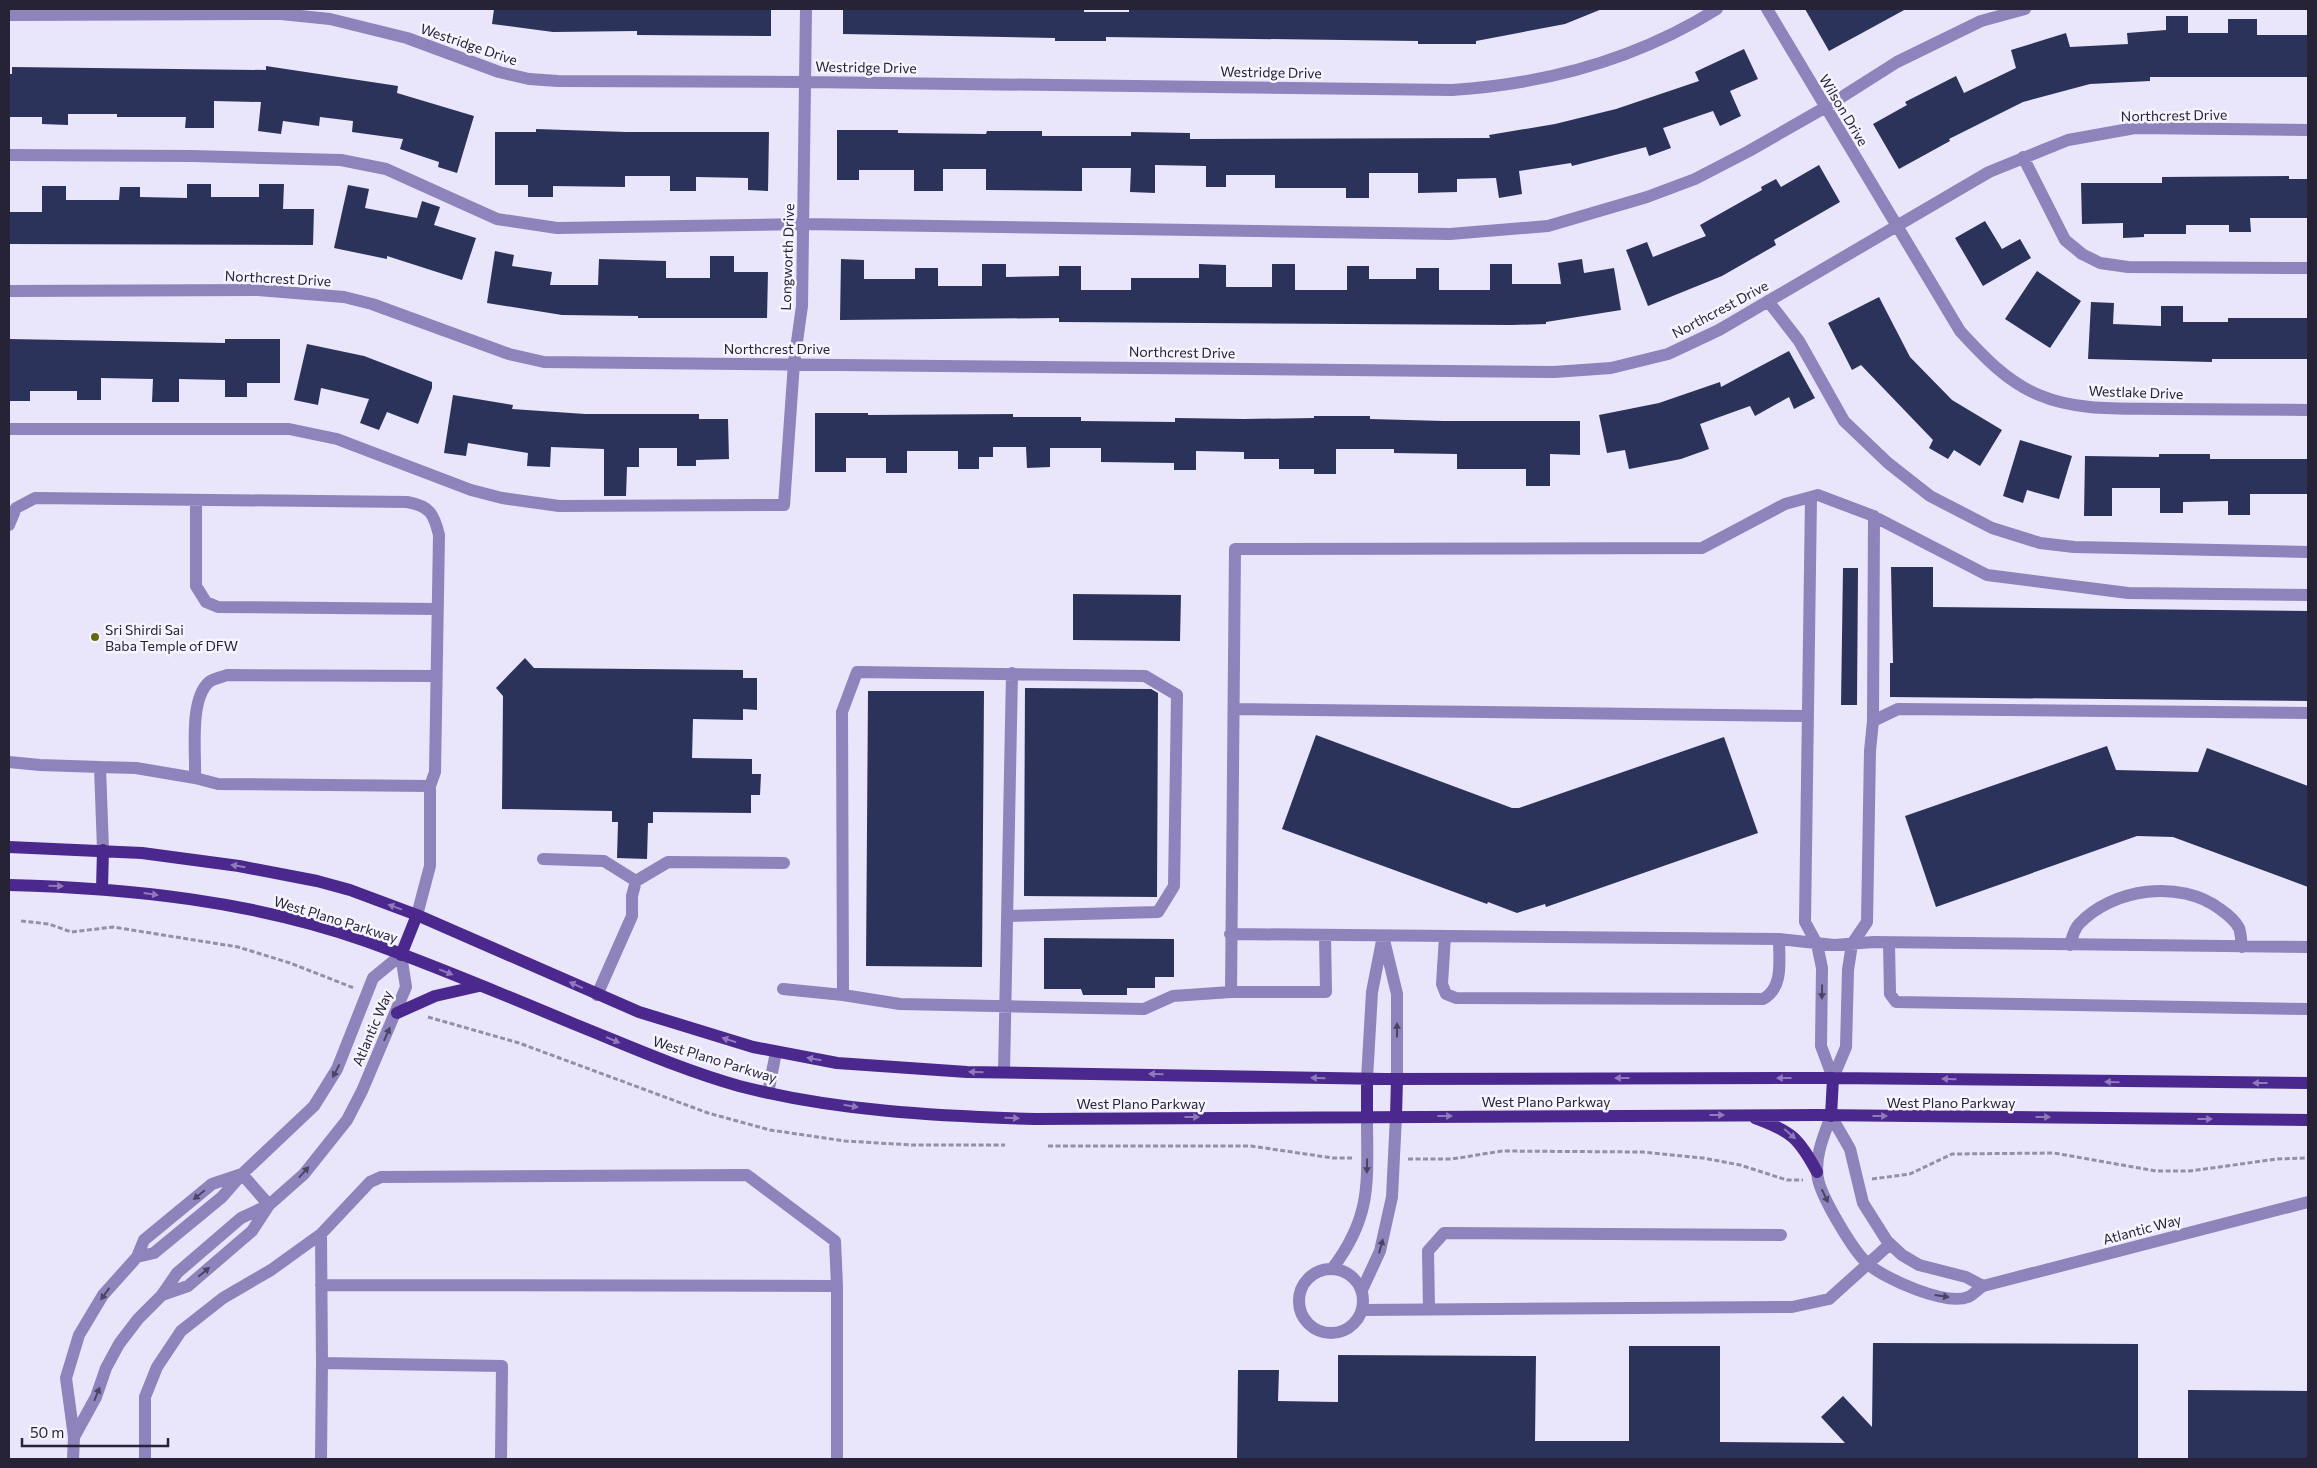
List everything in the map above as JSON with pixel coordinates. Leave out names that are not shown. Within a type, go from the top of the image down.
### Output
[{"type":"main road","name":"West Plano Parkway","points":[[9,846],[103,850],[239,866],[317,881],[350,890],[417,914],[639,1012],[776,1052],[838,1063],[918,1070],[1367,1079],[1833,1078],[2308,1083]]},
{"type":"main road","points":[[102,889],[103,850]]},
{"type":"main road","name":"West Plano Parkway","points":[[9,885],[102,889],[207,902],[270,914],[364,941],[685,1069],[768,1093],[871,1110],[932,1116],[1035,1118],[1748,1115],[2308,1120]]},
{"type":"main road","points":[[400,955],[417,914]]},
{"type":"main road","points":[[397,1013],[435,996],[479,986]]},
{"type":"main road","points":[[1832,1116],[1833,1078]]},
{"type":"main road","points":[[1367,1079],[1367,1117]]},
{"type":"main road","points":[[1396,1116],[1397,1079]]},
{"type":"main road","points":[[1748,1115],[1784,1129],[1804,1147],[1817,1172]]},
{"type":"street","name":"Longworth Drive","points":[[9,428],[289,429],[337,439],[471,490],[502,498],[559,506],[784,505],[794,363],[802,306],[806,9]]},
{"type":"street","name":"Westridge Drive","points":[[9,15],[281,14],[330,19],[407,38],[499,72],[529,80],[1452,90],[1493,87],[1575,70],[1626,54],[1684,29],[1717,9]]},
{"type":"street","name":"Wilson Drive","points":[[1767,9],[1896,226]]},
{"type":"street","points":[[9,156],[201,156],[341,160],[386,170],[498,218],[557,228],[804,224],[1450,234],[1548,226],[1647,197],[1695,179],[1826,107],[1897,62],[1981,21],[2025,9]]},
{"type":"street","name":"Northcrest Drive","points":[[9,291],[300,292],[344,297],[372,304],[509,354],[544,362],[1554,372],[1602,369],[1668,354],[1719,330],[1989,172],[2068,140],[2134,128],[2308,130]]},
{"type":"street","points":[[2023,157],[2065,240],[2082,254],[2100,263],[2128,267],[2308,268]]},
{"type":"street","name":"Westlake Drive","points":[[1896,226],[1960,331],[1987,360],[2019,384],[2039,395],[2064,403],[2102,408],[2308,410]]},
{"type":"street","points":[[1768,301],[1799,341],[1844,421],[1888,463],[1930,496],[1992,528],[2040,543],[2074,547],[2308,552]]},
{"type":"street","points":[[1231,992],[1230,934],[1235,549],[1702,548],[1785,504],[1818,495],[1874,516],[1987,575],[2128,592],[2308,595]]},
{"type":"street","points":[[1811,497],[1805,922],[1817,944],[1822,968],[1821,1046],[1833,1078]]},
{"type":"street","points":[[9,525],[16,508],[35,498],[407,502],[423,505],[435,518],[439,535],[435,772],[430,786],[430,866],[417,914]]},
{"type":"street","points":[[196,500],[196,586],[206,602],[218,608],[437,609]]},
{"type":"street","points":[[1833,1078],[1846,1047],[1848,970],[1852,944],[1866,922],[1870,751],[1873,721],[1874,516]]},
{"type":"street","points":[[843,995],[842,712],[857,672],[1145,676],[1177,695],[1174,886],[1158,912],[1008,916]]},
{"type":"street","points":[[1004,1072],[1012,673]]},
{"type":"street","points":[[196,778],[196,715],[198,696],[210,681],[227,675],[436,676]]},
{"type":"street","points":[[1234,709],[1808,716]]},
{"type":"street","points":[[1873,721],[1898,709],[2308,713]]},
{"type":"street","points":[[9,762],[40,765],[136,768],[196,778],[218,784],[430,786]]},
{"type":"street","points":[[100,767],[103,850]]},
{"type":"street","points":[[543,859],[604,861],[636,881]]},
{"type":"street","points":[[597,995],[632,916],[632,896],[636,881],[668,862],[784,863]]},
{"type":"street","points":[[2070,945],[2077,925],[2096,909],[2126,896],[2148,892],[2181,892],[2212,902],[2229,915],[2239,928],[2242,947]]},
{"type":"street","points":[[1230,934],[1780,938],[1817,944],[2308,947]]},
{"type":"street","points":[[783,989],[843,995],[900,1004],[1144,1009],[1172,996],[1231,992],[1326,992],[1325,935]]},
{"type":"street","points":[[1367,1079],[1372,992],[1383,936]]},
{"type":"street","points":[[1383,936],[1397,994],[1397,1079]]},
{"type":"street","points":[[1445,936],[1442,984],[1446,994],[1456,998],[1762,999],[1771,995],[1778,985],[1780,938]]},
{"type":"street","points":[[1889,943],[1890,994],[1896,1002],[2308,1009]]},
{"type":"street","name":"Atlantic Way","points":[[73,1459],[74,1437],[66,1378],[79,1335],[104,1295],[137,1257],[154,1253],[222,1197],[242,1174],[314,1106],[337,1070],[373,978],[400,955],[406,987],[397,1013],[347,1120],[304,1174],[269,1205],[241,1218],[177,1272],[162,1295],[138,1319],[119,1344],[106,1368],[96,1397],[74,1437]]},
{"type":"street","points":[[768,1093],[776,1052]]},
{"type":"street","points":[[1362,1290],[1351,1275],[1332,1269],[1314,1274],[1306,1280],[1298,1297],[1302,1316],[1315,1330],[1331,1334],[1339,1333],[1354,1325],[1363,1310],[1362,1290],[1380,1251],[1392,1197],[1396,1116]]},
{"type":"street","points":[[1832,1116],[1850,1149],[1863,1203],[1874,1223],[1890,1244],[1902,1255],[1919,1265],[1966,1277],[1983,1286]]},
{"type":"street","name":"Atlantic Way","points":[[1832,1116],[1820,1146],[1817,1172],[1824,1194],[1846,1235],[1868,1264],[1897,1281],[1924,1293],[1944,1298],[1967,1298],[1983,1286],[2308,1202]]},
{"type":"street","points":[[1332,1269],[1350,1245],[1363,1211],[1367,1187],[1367,1117]]},
{"type":"street","points":[[242,1174],[269,1205]]},
{"type":"street","points":[[145,1459],[145,1397],[157,1367],[181,1331],[223,1298],[271,1270],[321,1234],[370,1182],[381,1177],[747,1175],[835,1241],[837,1286],[837,1459]]},
{"type":"street","points":[[1429,1309],[1428,1251],[1444,1233],[1781,1235]]},
{"type":"street","points":[[321,1234],[321,1459]]},
{"type":"street","points":[[1363,1310],[1792,1307],[1829,1298],[1890,1244]]},
{"type":"street","points":[[321,1285],[837,1286]]},
{"type":"street","points":[[322,1363],[502,1366],[501,1459]]},
{"type":"path","points":[[21,921],[49,924],[71,932],[113,927],[238,947],[290,963],[356,989]]},
{"type":"path","points":[[424,1015],[448,1024],[519,1044],[708,1113],[770,1130],[845,1141],[912,1145],[1005,1145]]},
{"type":"path","points":[[1048,1146],[1251,1146],[1333,1158],[1359,1158]]},
{"type":"path","points":[[1407,1160],[1452,1160],[1502,1151],[1642,1152],[1702,1158],[1740,1165],[1787,1180],[1806,1180]]},
{"type":"path","points":[[1864,1180],[1891,1178],[1910,1174],[1952,1154],[2054,1153],[2164,1171],[2190,1171],[2308,1158]]},
{"type":"building","points":[[494,9],[771,9],[771,36],[637,35],[637,31],[553,32],[492,24]]},
{"type":"building","points":[[843,9],[1084,9],[1084,12],[1129,12],[1129,9],[1602,9],[1565,24],[1476,41],[1476,44],[1418,44],[1418,41],[1106,37],[1106,41],[1055,41],[1055,38],[843,34]]},
{"type":"building","points":[[1805,9],[1906,9],[1829,51]]},
{"type":"building","points":[[2166,16],[2188,16],[2188,33],[2228,33],[2228,19],[2257,19],[2257,35],[2308,35],[2308,77],[2150,77],[2150,81],[2090,84],[2023,102],[1949,139],[1950,141],[1899,169],[1873,124],[1907,105],[1905,102],[1956,76],[1964,93],[2016,68],[2011,50],[2066,33],[2070,47],[2128,44],[2127,33],[2166,30]]},
{"type":"building","points":[[1744,49],[1758,79],[1730,91],[1741,116],[1720,126],[1713,111],[1663,128],[1671,148],[1649,156],[1646,147],[1572,166],[1571,163],[1519,171],[1522,194],[1499,198],[1496,178],[1457,179],[1457,192],[1418,193],[1418,173],[1369,173],[1369,198],[1346,198],[1346,188],[1275,188],[1275,175],[1226,175],[1226,187],[1206,187],[1206,166],[1155,165],[1155,193],[1130,192],[1131,168],[1082,168],[1082,191],[986,190],[986,169],[943,169],[943,191],[914,191],[914,170],[859,170],[859,180],[837,180],[837,130],[898,130],[898,133],[986,134],[987,131],[1042,131],[1042,136],[1131,136],[1131,132],[1190,133],[1190,139],[1490,138],[1489,135],[1555,124],[1616,109],[1699,81],[1695,72]]},
{"type":"building","points":[[266,66],[398,86],[397,93],[474,116],[457,173],[438,167],[439,162],[400,149],[403,139],[352,132],[353,121],[320,117],[319,126],[283,121],[281,134],[258,131],[261,102],[214,101],[214,128],[185,128],[186,117],[117,117],[117,114],[68,114],[68,125],[42,124],[42,117],[9,117],[9,74],[12,74],[12,67],[266,70]]},
{"type":"building","points":[[536,129],[626,132],[769,132],[768,191],[748,190],[748,178],[696,177],[696,191],[670,191],[670,176],[625,176],[625,187],[553,186],[553,197],[528,197],[528,185],[495,185],[495,132],[536,132]]},
{"type":"building","points":[[1819,165],[1840,202],[1774,240],[1776,245],[1722,276],[1648,306],[1626,250],[1647,242],[1653,257],[1706,236],[1700,225],[1762,190],[1761,187],[1776,179],[1781,187]]},
{"type":"building","points":[[2289,176],[2289,179],[2308,179],[2308,218],[2250,218],[2251,232],[2229,232],[2229,225],[2186,225],[2186,234],[2144,234],[2144,237],[2123,238],[2123,223],[2082,224],[2081,183],[2162,183],[2162,177]]},
{"type":"building","points":[[187,184],[211,184],[211,197],[259,197],[259,184],[284,184],[283,209],[314,209],[313,245],[9,244],[9,212],[42,212],[42,186],[66,186],[66,200],[119,200],[120,187],[140,187],[140,197],[187,198]]},
{"type":"building","points":[[348,185],[369,189],[365,208],[417,218],[422,201],[440,207],[434,225],[476,238],[462,280],[387,256],[387,259],[334,248]]},
{"type":"building","points":[[1985,221],[2002,249],[2020,239],[2031,258],[1983,286],[1955,238]]},
{"type":"building","points":[[495,251],[514,255],[512,266],[552,272],[550,285],[598,285],[599,259],[666,261],[666,278],[710,278],[710,256],[734,256],[734,272],[768,272],[767,318],[638,318],[638,316],[562,315],[487,303]]},
{"type":"building","points":[[841,259],[864,260],[864,279],[915,279],[915,268],[938,268],[938,286],[982,286],[982,264],[1006,264],[1006,277],[1059,276],[1059,266],[1081,266],[1081,290],[1131,290],[1131,278],[1199,278],[1199,264],[1226,265],[1226,287],[1272,287],[1272,264],[1295,264],[1295,290],[1347,290],[1347,266],[1369,266],[1369,279],[1416,279],[1416,268],[1439,268],[1439,290],[1490,290],[1490,264],[1512,264],[1512,284],[1561,284],[1558,263],[1582,259],[1584,273],[1614,268],[1621,310],[1546,322],[1546,324],[1512,325],[1059,322],[1059,318],[840,320]]},
{"type":"building","points":[[2037,271],[2081,301],[2050,348],[2005,319]]},
{"type":"building","points":[[1879,297],[1910,357],[1952,400],[2002,430],[1980,466],[1954,450],[1948,459],[1929,448],[1933,440],[1861,365],[1852,370],[1828,323]]},
{"type":"building","points":[[2091,302],[2114,303],[2113,324],[2161,326],[2161,306],[2183,306],[2183,322],[2228,322],[2228,318],[2308,318],[2308,359],[2212,359],[2212,362],[2088,359]]},
{"type":"building","points":[[9,339],[225,343],[225,339],[280,339],[280,383],[247,383],[247,397],[225,397],[225,380],[179,379],[179,402],[152,402],[153,379],[101,378],[101,400],[77,400],[77,391],[30,391],[30,401],[9,401]]},
{"type":"building","points":[[307,344],[364,356],[432,382],[432,388],[418,424],[387,412],[379,430],[360,423],[369,399],[321,388],[318,405],[294,400]]},
{"type":"building","points":[[1789,351],[1815,398],[1794,409],[1789,397],[1755,416],[1750,406],[1700,424],[1709,449],[1681,459],[1629,469],[1625,450],[1607,453],[1599,415],[1659,403],[1720,382],[1721,387]]},
{"type":"building","points":[[453,395],[513,405],[512,409],[585,414],[699,414],[699,419],[728,419],[729,459],[696,460],[696,466],[677,466],[677,448],[639,448],[639,467],[627,467],[626,496],[604,496],[604,449],[551,447],[550,467],[527,466],[528,453],[468,443],[466,456],[444,453]]},
{"type":"building","points":[[815,413],[868,413],[868,415],[1013,414],[1013,417],[1081,417],[1081,421],[1175,422],[1175,418],[1314,418],[1314,416],[1370,416],[1370,419],[1444,421],[1580,421],[1580,455],[1550,454],[1550,486],[1526,486],[1526,469],[1457,469],[1457,454],[1394,453],[1394,449],[1336,449],[1336,474],[1314,474],[1314,469],[1279,469],[1279,459],[1244,459],[1244,452],[1196,451],[1196,470],[1174,470],[1174,463],[1101,462],[1101,448],[1050,448],[1050,467],[1027,468],[1026,447],[993,447],[993,457],[979,457],[979,469],[958,469],[958,451],[907,451],[907,473],[886,473],[886,458],[846,458],[846,472],[815,472]]},
{"type":"building","points":[[2020,440],[2072,456],[2059,499],[2027,490],[2023,503],[2003,496]]},
{"type":"building","points":[[2159,454],[2210,454],[2210,459],[2308,459],[2308,494],[2250,494],[2250,515],[2228,515],[2228,501],[2183,502],[2183,513],[2160,513],[2160,488],[2112,488],[2112,516],[2084,516],[2085,456],[2159,457]]},
{"type":"building","points":[[1891,567],[1933,567],[1933,607],[2308,611],[2308,701],[1890,697],[1890,663],[1893,663]]},
{"type":"building","points":[[1843,568],[1858,568],[1857,705],[1841,705]]},
{"type":"building","points":[[1073,594],[1181,595],[1180,641],[1073,640]]},
{"type":"building","points":[[525,658],[534,668],[743,670],[743,678],[757,678],[757,710],[743,709],[743,720],[693,719],[692,758],[752,759],[752,774],[761,774],[760,795],[751,795],[751,813],[653,812],[653,823],[648,823],[647,859],[617,858],[618,822],[612,822],[612,811],[502,809],[503,696],[496,688]]},
{"type":"building","points":[[1025,688],[1151,689],[1158,693],[1157,897],[1024,896]]},
{"type":"building","points":[[868,691],[984,691],[982,967],[866,966]]},
{"type":"building","points":[[1316,735],[1512,808],[1519,808],[1724,737],[1758,833],[1546,907],[1545,904],[1517,913],[1488,902],[1487,904],[1282,829]]},
{"type":"building","points":[[2107,746],[2116,770],[2198,772],[2207,748],[2308,786],[2308,887],[2173,837],[2137,836],[1936,907],[1905,816]]},
{"type":"building","points":[[1044,938],[1174,939],[1174,977],[1155,977],[1155,988],[1127,988],[1127,995],[1083,995],[1081,989],[1044,989]]},
{"type":"building","points":[[1873,1343],[2138,1344],[2138,1459],[1237,1459],[1238,1370],[1279,1370],[1278,1401],[1338,1402],[1338,1355],[1536,1356],[1535,1441],[1629,1441],[1629,1346],[1720,1346],[1720,1442],[1845,1443],[1821,1417],[1843,1396],[1872,1427]]},
{"type":"building","points":[[2188,1390],[2308,1391],[2308,1459],[2188,1459]]},
{"type":"place","name":"Sri Shirdi Sai Baba Temple of DFW","points":[[95,637]]}]
